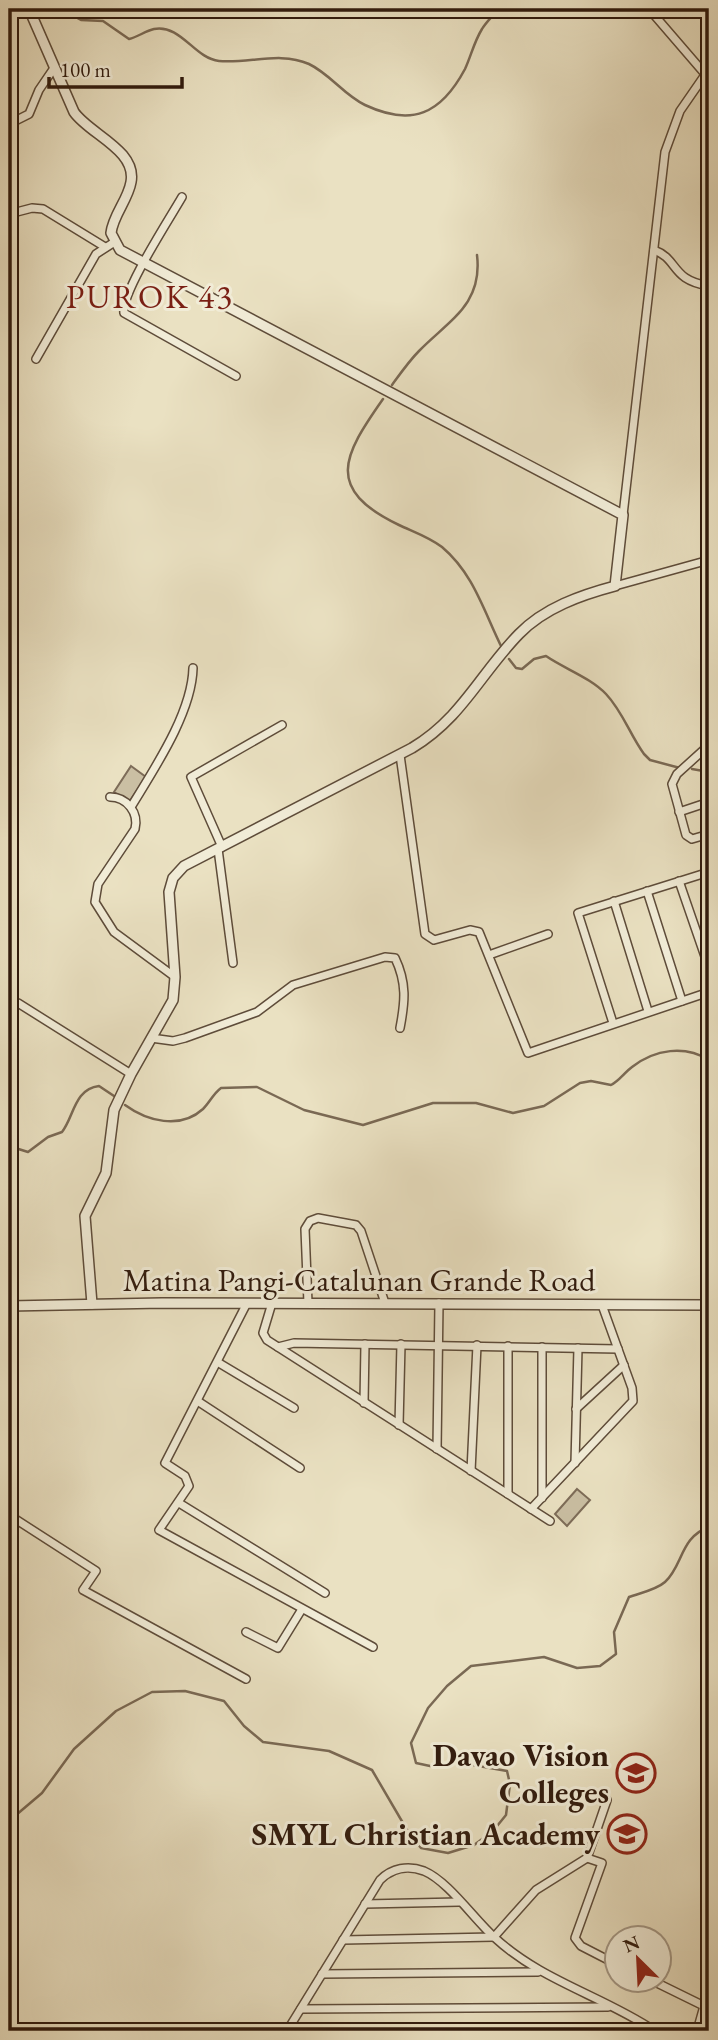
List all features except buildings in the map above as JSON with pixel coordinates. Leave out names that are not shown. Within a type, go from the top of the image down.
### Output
[{"type":"street","points":[[29,9],[78,118],[118,150],[130,167],[129,188],[111,228],[109,245],[93,259],[36,359]]},
{"type":"street","points":[[615,586],[670,132],[690,93],[707,71],[649,9]]},
{"type":"street","points":[[9,124],[29,114],[39,90],[54,68]]},
{"type":"street","points":[[182,197],[143,264],[124,304],[124,313],[236,376]]},
{"type":"street","points":[[9,214],[32,208],[43,209],[624,515]]},
{"type":"street","points":[[654,250],[666,256],[682,277],[709,286]]},
{"type":"street","points":[[92,1304],[85,1216],[106,1173],[114,1110],[173,1000],[175,977],[169,892],[173,878],[184,866],[427,739],[457,714],[520,633],[556,608],[615,586],[709,560]]},
{"type":"street","points":[[131,807],[166,747],[191,686],[193,667]]},
{"type":"street","points":[[233,963],[220,848],[191,777],[282,725]]},
{"type":"street","points":[[709,744],[672,782],[689,838],[709,834]]},
{"type":"street","points":[[400,755],[425,934],[434,940],[477,930],[528,1053],[709,992]]},
{"type":"street","points":[[110,797],[117,797],[131,807],[136,816],[135,829],[98,884],[95,902],[114,932],[175,977]]},
{"type":"street","points":[[679,812],[709,802]]},
{"type":"street","points":[[613,1023],[578,913],[709,872]]},
{"type":"street","points":[[679,881],[709,968]]},
{"type":"street","points":[[647,891],[681,1001]]},
{"type":"street","points":[[614,901],[648,1011]]},
{"type":"street","points":[[489,955],[548,934]]},
{"type":"street","points":[[151,1038],[173,1041],[185,1038],[257,1012],[293,985],[385,957],[395,958],[401,971],[406,997],[400,1028]]},
{"type":"street","points":[[18,1003],[131,1074]]},
{"type":"street","points":[[308,1303],[305,1229],[310,1221],[318,1218],[350,1222],[362,1231],[385,1303]]},
{"type":"street","points":[[247,1303],[219,1363],[165,1463],[189,1482],[188,1490],[159,1530],[373,1647]]},
{"type":"street","name":"Matina Pangi-Catalunan Grande Road","points":[[9,1306],[247,1303],[709,1305]]},
{"type":"street","points":[[272,1303],[262,1333],[267,1340],[550,1521]]},
{"type":"street","points":[[437,1449],[439,1303]]},
{"type":"street","points":[[531,1509],[634,1397],[602,1305]]},
{"type":"street","points":[[278,1347],[290,1344],[439,1344],[618,1349]]},
{"type":"street","points":[[364,1403],[365,1344]]},
{"type":"street","points":[[399,1425],[401,1344]]},
{"type":"street","points":[[471,1471],[477,1345]]},
{"type":"street","points":[[508,1346],[508,1494]]},
{"type":"street","points":[[542,1347],[542,1498]]},
{"type":"street","points":[[575,1463],[578,1348]]},
{"type":"street","points":[[219,1363],[294,1408]]},
{"type":"street","points":[[576,1409],[624,1365]]},
{"type":"street","points":[[199,1402],[300,1468]]},
{"type":"street","points":[[179,1503],[325,1593]]},
{"type":"street","points":[[9,1515],[96,1571],[83,1590],[246,1679]]},
{"type":"street","points":[[246,1632],[278,1648],[302,1609]]},
{"type":"street","points":[[343,1940],[494,1937],[536,1890],[587,1858],[607,1800]]},
{"type":"street","points":[[587,1858],[602,1863],[575,1938],[581,1946],[602,1956]]},
{"type":"street","points":[[287,2031],[386,1874],[408,1868],[434,1877],[494,1937],[540,1972],[655,2031]]},
{"type":"street","points":[[365,1904],[459,1902]]},
{"type":"street","points":[[322,1974],[540,1972]]},
{"type":"street","points":[[672,1990],[704,2006],[697,2031]]},
{"type":"street","points":[[301,2009],[611,2007]]},
{"type":"shaded area","points":[[131,766],[146,777],[129,802],[114,792]]},
{"type":"shaded area","points":[[577,1489],[590,1500],[567,1526],[555,1514]]},
{"type":"waterway","points":[[61,9],[81,20],[103,21],[129,39],[154,29],[172,31],[202,54],[219,61],[275,58],[298,60],[317,68],[365,105],[397,115],[424,112],[446,97],[465,69],[482,29],[498,9]]},
{"type":"waterway","points":[[392,385],[415,355],[452,321],[469,299],[475,287],[477,255]]},
{"type":"waterway","points":[[383,399],[351,454],[348,470],[350,484],[359,498],[375,512],[432,540],[453,558],[470,581],[502,648]]},
{"type":"waterway","points":[[509,659],[516,668],[522,669],[534,659],[546,656],[593,683],[612,701],[639,747],[650,760],[680,768]]},
{"type":"waterway","points":[[692,769],[709,772]]},
{"type":"waterway","points":[[125,1105],[153,1119],[174,1121],[194,1116],[221,1088],[257,1087],[304,1110],[363,1125],[433,1103],[476,1103],[513,1113],[544,1106],[580,1083],[591,1081],[611,1085],[641,1061],[670,1051],[690,1052],[709,1060]]},
{"type":"waterway","points":[[9,1146],[28,1152],[48,1137],[62,1132],[79,1098],[91,1088],[99,1086],[114,1096]]},
{"type":"waterway","points":[[9,1821],[42,1793],[74,1749],[116,1711],[152,1692],[185,1691],[224,1701],[244,1726],[263,1742],[329,1751],[372,1770],[410,1835],[421,1848],[448,1853],[474,1845],[493,1831],[506,1815],[510,1784],[507,1771],[456,1762],[430,1766],[416,1763],[411,1743],[428,1708],[447,1686],[471,1666],[544,1657],[577,1668],[600,1666],[616,1654],[614,1632],[629,1597],[665,1582],[692,1538],[709,1527]]},
{"type":"place","name":"Davao Vision Colleges","points":[[636,1773]]},
{"type":"place","name":"SMYL Christian Academy","points":[[627,1834]]},
{"type":"district","name":"PUROK 43","points":[[150,296]]}]
